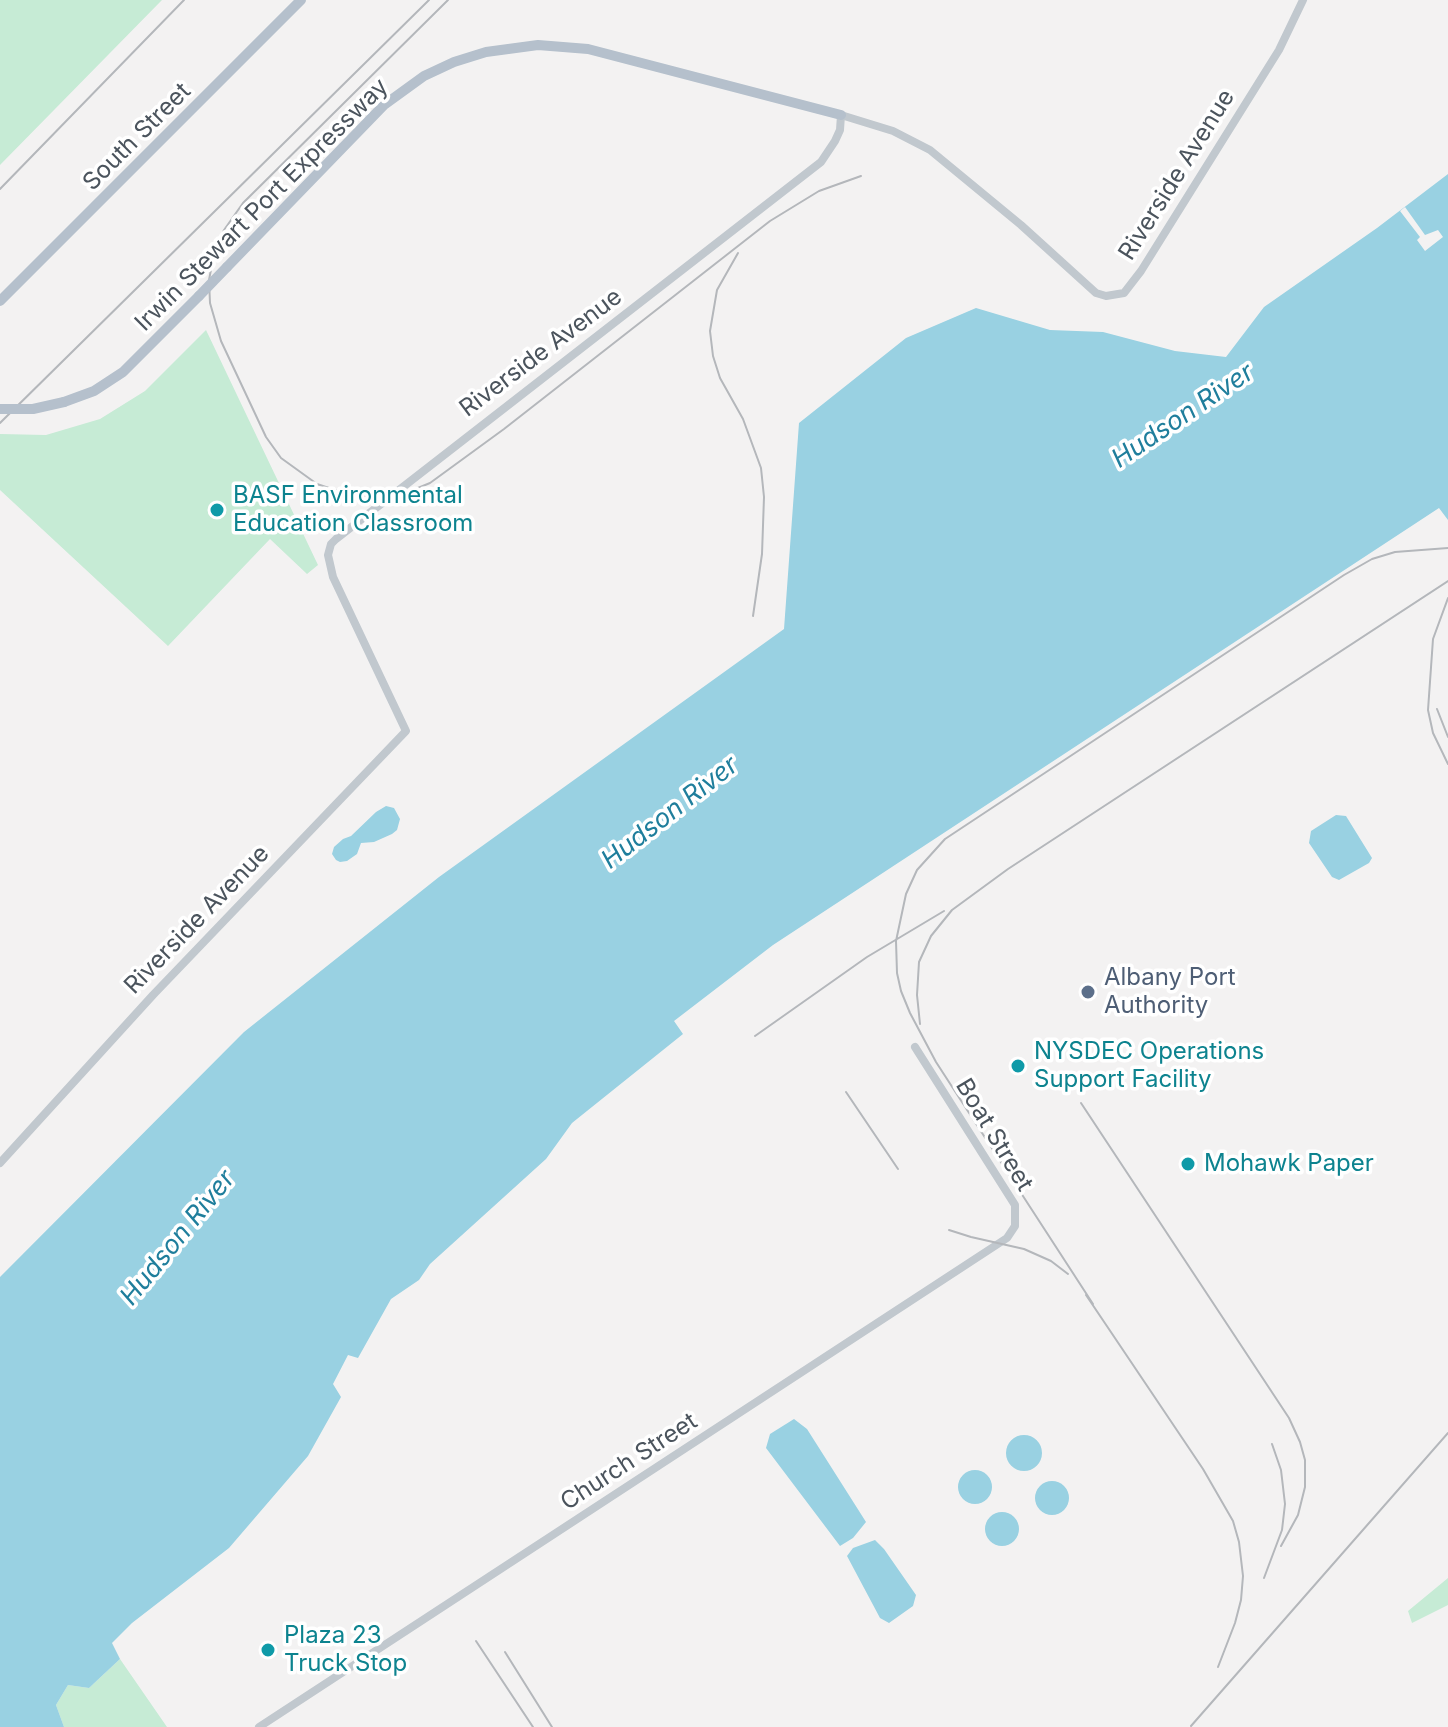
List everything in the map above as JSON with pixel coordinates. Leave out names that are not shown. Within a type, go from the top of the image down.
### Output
[{"type":"main road","name":"South Street","points":[[0,301],[301,0]]},
{"type":"main road","name":"Irwin Stewart Port Expressway","points":[[0,409],[33,409],[64,402],[94,391],[123,372],[384,105],[424,76],[454,62],[486,52],[538,45],[588,49],[841,115]]},
{"type":"street","name":"Riverside Avenue","points":[[0,1163],[153,995],[406,731],[333,577],[328,563],[331,544],[821,162],[840,130],[841,115],[893,131],[930,150],[1021,225],[1096,293],[1115,296],[1130,287],[1141,271],[1279,50],[1303,0]]},
{"type":"street","name":"Boat Street","points":[[916,1048],[1015,1205],[1015,1226]]},
{"type":"street","name":"Church Street","points":[[259,1727],[986,1254],[1007,1238],[1015,1226]]},
{"type":"green space","points":[[0,0],[162,0],[0,165]]},
{"type":"green space","points":[[206,330],[318,565],[307,574],[270,539],[168,646],[0,490],[0,434],[46,435],[100,419],[145,391]]},
{"type":"green space","points":[[1448,1578],[1448,1605],[1412,1623],[1408,1611]]},
{"type":"green space","points":[[120,1659],[167,1727],[64,1727],[56,1705],[68,1685],[89,1688]]},
{"type":"water","name":"Hudson River","points":[[1448,174],[1448,520],[1439,508],[773,945],[674,1021],[683,1034],[572,1123],[546,1159],[430,1264],[419,1280],[391,1299],[358,1358],[348,1355],[333,1384],[341,1397],[308,1456],[229,1548],[132,1623],[112,1643],[120,1659],[89,1688],[68,1685],[56,1705],[64,1727],[0,1727],[0,1277],[244,1032],[439,877],[784,629],[799,423],[906,338],[976,308],[1050,330],[1103,332],[1175,351],[1226,357],[1264,307]]},
{"type":"water","points":[[386,806],[394,808],[400,819],[397,830],[374,842],[361,843],[357,854],[347,861],[336,860],[332,854],[334,847]]},
{"type":"water","points":[[1336,815],[1346,816],[1372,858],[1369,863],[1339,880],[1332,877],[1309,843],[1311,831]]},
{"type":"water","points":[[794,1419],[807,1429],[866,1522],[853,1538],[840,1546],[766,1448],[770,1434]]},
{"type":"water","points":[[1024,1435],[1036,1441],[1042,1453],[1036,1465],[1024,1471],[1012,1465],[1006,1453],[1012,1441]]},
{"type":"water","points":[[975,1470],[987,1475],[992,1487],[987,1499],[975,1504],[963,1499],[958,1487],[963,1475]]},
{"type":"water","points":[[1052,1481],[1064,1486],[1069,1498],[1064,1510],[1052,1515],[1040,1510],[1035,1498],[1040,1486]]},
{"type":"water","points":[[1002,1512],[1014,1517],[1019,1529],[1014,1541],[1002,1546],[990,1541],[985,1529],[990,1517]]},
{"type":"water","points":[[875,1540],[916,1595],[913,1606],[889,1623],[880,1618],[847,1556],[853,1548]]},
{"type":"pier","points":[[1405,207],[1425,235],[1438,230],[1443,237],[1425,251],[1417,240],[1420,237],[1400,211]]},
{"type":"railway","points":[[0,189],[184,0]]},
{"type":"railway","points":[[0,423],[429,0]]},
{"type":"railway","points":[[448,0],[243,203],[224,230],[214,254],[209,280],[210,303],[221,341],[266,437],[281,458],[317,484],[347,494],[375,497],[413,490],[430,483],[770,221],[819,191],[861,176]]},
{"type":"railway","points":[[738,253],[717,290],[710,331],[720,378],[743,419],[761,468],[764,497],[762,554],[753,616]]},
{"type":"railway","points":[[1093,1304],[936,1062],[901,991],[896,941],[906,894],[917,870],[945,839],[1344,575],[1372,559],[1395,552],[1448,548]]},
{"type":"railway","points":[[920,1024],[917,995],[919,962],[931,936],[952,910],[1008,869],[1448,581]]},
{"type":"railway","points":[[1448,598],[1433,639],[1428,710],[1433,733],[1448,764]]},
{"type":"railway","points":[[1437,709],[1448,737]]},
{"type":"railway","points":[[755,1036],[867,957],[944,911]]},
{"type":"railway","points":[[846,1092],[898,1169]]},
{"type":"railway","points":[[1081,1103],[1289,1418],[1300,1442],[1305,1460],[1305,1487],[1298,1515],[1281,1546]]},
{"type":"railway","points":[[949,1230],[1024,1249],[1051,1261],[1068,1274]]},
{"type":"railway","points":[[1086,1295],[1203,1469],[1233,1521],[1243,1576],[1241,1600],[1218,1667]]},
{"type":"railway","points":[[1191,1726],[1448,1433]]},
{"type":"railway","points":[[1264,1578],[1282,1530],[1285,1504],[1281,1470],[1272,1444]]},
{"type":"railway","points":[[476,1641],[533,1727]]},
{"type":"railway","points":[[505,1652],[552,1727]]},
{"type":"place","name":"BASF Environmental Education Classroom","points":[[217,510]]},
{"type":"place","name":"Albany Port Authority","points":[[1088,992]]},
{"type":"place","name":"NYSDEC Operations Support Facility","points":[[1018,1066]]},
{"type":"place","name":"Mohawk Paper","points":[[1188,1164]]},
{"type":"place","name":"Plaza 23 Truck Stop","points":[[268,1650]]}]
